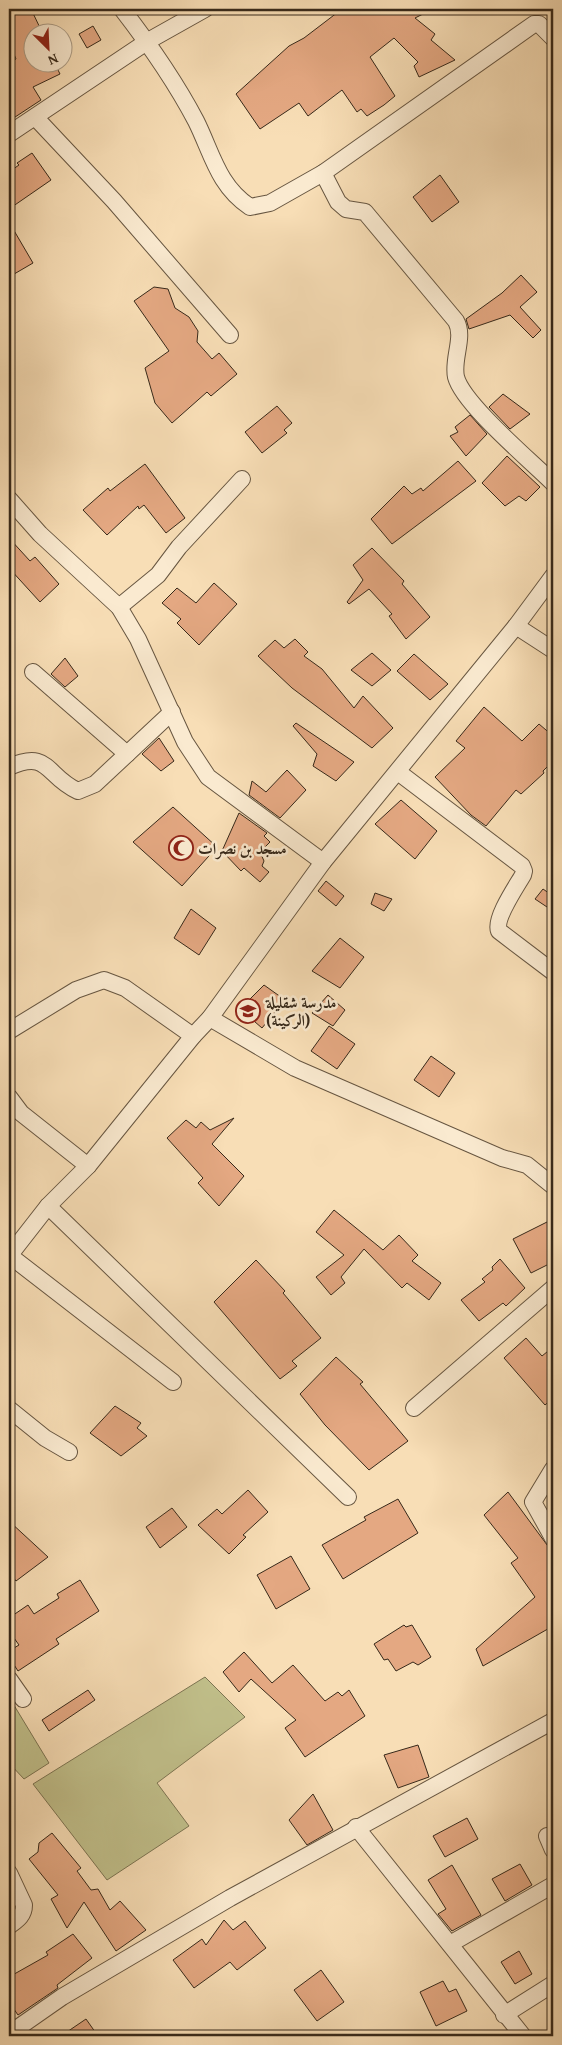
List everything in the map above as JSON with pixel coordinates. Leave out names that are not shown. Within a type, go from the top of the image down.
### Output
[{"type":"street","points":[[122,9],[148,42],[196,121],[212,160],[232,194],[250,207],[270,203],[323,173],[534,24],[539,24],[553,38]]},
{"type":"street","points":[[9,134],[148,42],[205,9]]},
{"type":"street","points":[[35,117],[114,201],[230,335]]},
{"type":"street","points":[[323,173],[338,202],[346,209],[365,212],[456,321],[459,330],[456,375],[460,389],[553,483]]},
{"type":"street","points":[[119,607],[158,575],[178,547],[242,479]]},
{"type":"street","points":[[9,499],[40,534],[119,607],[138,640],[186,742],[208,777],[323,862]]},
{"type":"street","points":[[173,1382],[9,1255],[48,1206],[88,1166],[193,1036],[210,1018],[323,862],[516,626],[553,576]]},
{"type":"street","points":[[516,626],[553,650]]},
{"type":"street","points":[[33,672],[127,754]]},
{"type":"street","points":[[9,767],[30,760],[39,761],[66,786],[78,791],[94,784],[172,712]]},
{"type":"street","points":[[398,772],[522,866],[523,875],[500,917],[498,927],[500,931],[553,972]]},
{"type":"street","points":[[9,1031],[76,990],[104,980],[125,988],[193,1036]]},
{"type":"street","points":[[210,1018],[295,1068],[502,1158],[515,1160],[527,1165],[553,1186]]},
{"type":"street","points":[[9,1097],[21,1113],[88,1166]]},
{"type":"street","points":[[48,1206],[348,1497]]},
{"type":"street","points":[[414,1408],[553,1288]]},
{"type":"street","points":[[9,1409],[45,1438],[69,1452]]},
{"type":"street","points":[[553,1469],[534,1502],[553,1538]]},
{"type":"street","points":[[9,1679],[22,1699]]},
{"type":"street","points":[[9,2034],[62,1997],[104,1971],[230,1898],[356,1827],[553,1721]]},
{"type":"street","points":[[356,1827],[504,2015],[523,2036]]},
{"type":"street","points":[[9,1873],[24,1905],[24,1911],[21,1917],[9,1926]]},
{"type":"street","points":[[450,1944],[553,1885]]},
{"type":"street","points":[[504,2015],[553,1984]]},
{"type":"shaded area","points":[[205,1677],[245,1717],[157,1783],[189,1826],[107,1880],[33,1784]]},
{"type":"shaded area","points":[[9,1697],[49,1763],[24,1779],[9,1763]]},
{"type":"building","points":[[9,9],[20,9],[22,14],[31,9],[37,22],[22,22],[22,72],[59,72],[60,74],[33,87],[41,100],[9,121],[9,63],[16,59],[9,42]]},
{"type":"building","points":[[342,9],[433,9],[415,18],[435,34],[431,40],[455,60],[419,77],[414,66],[418,62],[394,38],[370,57],[395,96],[384,105],[367,116],[361,109],[357,112],[342,90],[308,116],[299,103],[260,129],[236,94],[289,46],[304,38]]},
{"type":"building","points":[[93,26],[101,40],[87,48],[79,34]]},
{"type":"building","points":[[32,153],[51,180],[9,209],[9,172],[19,165],[17,163]]},
{"type":"building","points":[[440,175],[459,202],[432,222],[413,197]]},
{"type":"building","points":[[9,222],[33,263],[9,277]]},
{"type":"building","points":[[521,275],[537,292],[520,307],[541,330],[533,338],[510,315],[469,329],[466,319],[502,293]]},
{"type":"building","points":[[154,287],[168,289],[175,308],[189,317],[198,331],[197,342],[212,359],[219,353],[237,374],[211,396],[207,392],[172,423],[155,403],[145,368],[169,351],[134,301]]},
{"type":"building","points":[[503,394],[530,414],[510,429],[489,407]]},
{"type":"building","points":[[277,406],[292,423],[284,430],[287,433],[262,453],[245,432]]},
{"type":"building","points":[[470,415],[487,434],[466,456],[450,436],[458,432],[455,427]]},
{"type":"building","points":[[507,456],[540,487],[526,501],[519,496],[505,506],[482,483]]},
{"type":"building","points":[[458,461],[476,481],[392,544],[371,519],[404,486],[412,494],[421,488],[423,491]]},
{"type":"building","points":[[145,464],[185,518],[166,533],[144,505],[139,509],[138,506],[107,535],[83,510],[108,488],[110,491]]},
{"type":"building","points":[[9,538],[30,561],[35,557],[59,584],[40,602],[9,568]]},
{"type":"building","points":[[372,548],[404,581],[402,584],[430,617],[406,639],[389,616],[392,614],[369,589],[349,604],[347,602],[363,580],[353,565]]},
{"type":"building","points":[[214,583],[237,604],[199,645],[177,623],[181,619],[162,603],[177,588],[196,603]]},
{"type":"building","points":[[295,639],[308,652],[304,656],[322,669],[354,708],[363,696],[393,728],[372,748],[292,688],[258,656],[275,640],[284,648]]},
{"type":"building","points":[[372,653],[391,670],[372,686],[351,670]]},
{"type":"building","points":[[414,654],[448,684],[430,700],[397,671]]},
{"type":"building","points":[[65,658],[78,676],[65,687],[51,674]]},
{"type":"building","points":[[484,707],[522,741],[539,724],[553,736],[553,753],[548,758],[551,763],[543,771],[544,773],[521,794],[516,790],[486,826],[471,815],[435,777],[465,748],[456,741]]},
{"type":"building","points":[[296,723],[354,762],[336,781],[313,766],[317,754],[293,726]]},
{"type":"building","points":[[159,738],[174,761],[161,771],[142,754]]},
{"type":"building","points":[[287,770],[306,790],[280,818],[249,795],[252,781],[266,792]]},
{"type":"building","points":[[401,800],[437,831],[415,859],[375,824]]},
{"type":"building","points":[[173,807],[217,847],[182,886],[133,842]]},
{"type":"building","points":[[239,813],[267,833],[264,836],[270,842],[260,852],[264,861],[262,866],[269,872],[260,882],[244,868],[241,871],[222,851]]},
{"type":"building","points":[[326,881],[344,896],[336,906],[318,891]]},
{"type":"building","points":[[543,889],[553,896],[553,911],[535,899]]},
{"type":"building","points":[[375,893],[392,899],[384,911],[371,904]]},
{"type":"building","points":[[191,909],[216,928],[199,955],[174,938]]},
{"type":"building","points":[[340,938],[364,957],[340,988],[312,971]]},
{"type":"building","points":[[264,985],[285,1000],[262,1028],[240,1009]]},
{"type":"building","points":[[328,995],[345,1010],[333,1026],[312,1013]]},
{"type":"building","points":[[329,1026],[355,1044],[337,1069],[311,1051]]},
{"type":"building","points":[[431,1056],[455,1073],[439,1097],[414,1080]]},
{"type":"building","points":[[234,1118],[212,1144],[244,1176],[219,1206],[198,1183],[203,1178],[167,1138],[186,1120],[196,1128],[201,1122],[210,1130]]},
{"type":"building","points":[[334,1210],[383,1250],[399,1235],[418,1255],[412,1261],[441,1283],[429,1300],[407,1283],[402,1288],[364,1249],[341,1277],[345,1283],[331,1295],[316,1277],[344,1255],[316,1232]]},
{"type":"building","points":[[553,1219],[553,1262],[531,1273],[513,1239]]},
{"type":"building","points":[[500,1259],[525,1288],[506,1306],[503,1303],[479,1321],[461,1300],[485,1282],[482,1279],[493,1270],[492,1267]]},
{"type":"building","points":[[256,1260],[285,1291],[283,1293],[321,1338],[292,1361],[297,1366],[280,1379],[214,1302]]},
{"type":"building","points":[[526,1338],[542,1356],[553,1347],[553,1398],[545,1405],[504,1358]]},
{"type":"building","points":[[336,1357],[363,1382],[360,1384],[408,1441],[369,1470],[325,1425],[300,1394]]},
{"type":"building","points":[[115,1406],[141,1423],[137,1428],[147,1436],[121,1456],[90,1433]]},
{"type":"building","points":[[248,1490],[268,1512],[243,1535],[246,1537],[229,1554],[198,1525],[217,1509],[222,1514]]},
{"type":"building","points":[[508,1492],[553,1553],[553,1626],[483,1666],[476,1649],[535,1597],[511,1563],[518,1558],[484,1515]]},
{"type":"building","points":[[398,1499],[418,1533],[343,1579],[322,1545],[366,1520],[364,1517]]},
{"type":"building","points":[[172,1508],[187,1527],[160,1548],[146,1527]]},
{"type":"building","points":[[9,1521],[48,1557],[16,1581],[9,1572]]},
{"type":"building","points":[[291,1556],[310,1589],[276,1609],[257,1575]]},
{"type":"building","points":[[80,1580],[99,1611],[56,1639],[59,1644],[18,1671],[9,1657],[9,1651],[19,1645],[9,1631],[9,1618],[28,1605],[34,1614],[59,1598],[57,1594]]},
{"type":"building","points":[[404,1625],[406,1627],[412,1625],[431,1657],[418,1665],[413,1662],[396,1671],[388,1659],[384,1660],[374,1644]]},
{"type":"building","points":[[244,1652],[272,1683],[293,1665],[325,1701],[338,1692],[342,1696],[349,1690],[365,1716],[305,1757],[285,1728],[296,1720],[251,1679],[239,1692],[223,1672]]},
{"type":"building","points":[[88,1690],[95,1700],[49,1731],[42,1720]]},
{"type":"building","points":[[418,1745],[429,1777],[398,1788],[384,1755]]},
{"type":"building","points":[[313,1794],[333,1830],[307,1845],[289,1820]]},
{"type":"building","points":[[467,1818],[478,1839],[445,1857],[433,1836]]},
{"type":"building","points":[[52,1833],[81,1868],[77,1871],[91,1890],[98,1889],[110,1910],[120,1901],[146,1930],[116,1951],[84,1902],[67,1928],[51,1899],[58,1895],[29,1859],[38,1852],[39,1843]]},
{"type":"building","points":[[520,1864],[532,1885],[505,1901],[492,1879]]},
{"type":"building","points":[[452,1865],[481,1915],[452,1931],[438,1914],[446,1909],[428,1880]]},
{"type":"building","points":[[224,1920],[233,1930],[245,1921],[266,1948],[237,1970],[230,1962],[194,1988],[173,1960],[202,1939],[206,1945]]},
{"type":"building","points":[[73,1934],[92,1958],[57,1985],[58,1988],[18,2015],[9,2002],[9,1977],[48,1955],[46,1952]]},
{"type":"building","points":[[519,1951],[532,1974],[515,1984],[501,1962]]},
{"type":"building","points":[[321,1970],[344,2002],[317,2021],[294,1990]]},
{"type":"building","points":[[443,1981],[449,1992],[456,1989],[467,2011],[436,2026],[420,1992]]},
{"type":"building","points":[[86,2019],[98,2036],[61,2036]]},
{"type":"place","name":"مسجد بن نصرات","points":[[181,848]]},
{"type":"place","name":"مدرسة شقليلة (الركينة)","points":[[248,1011]]}]
